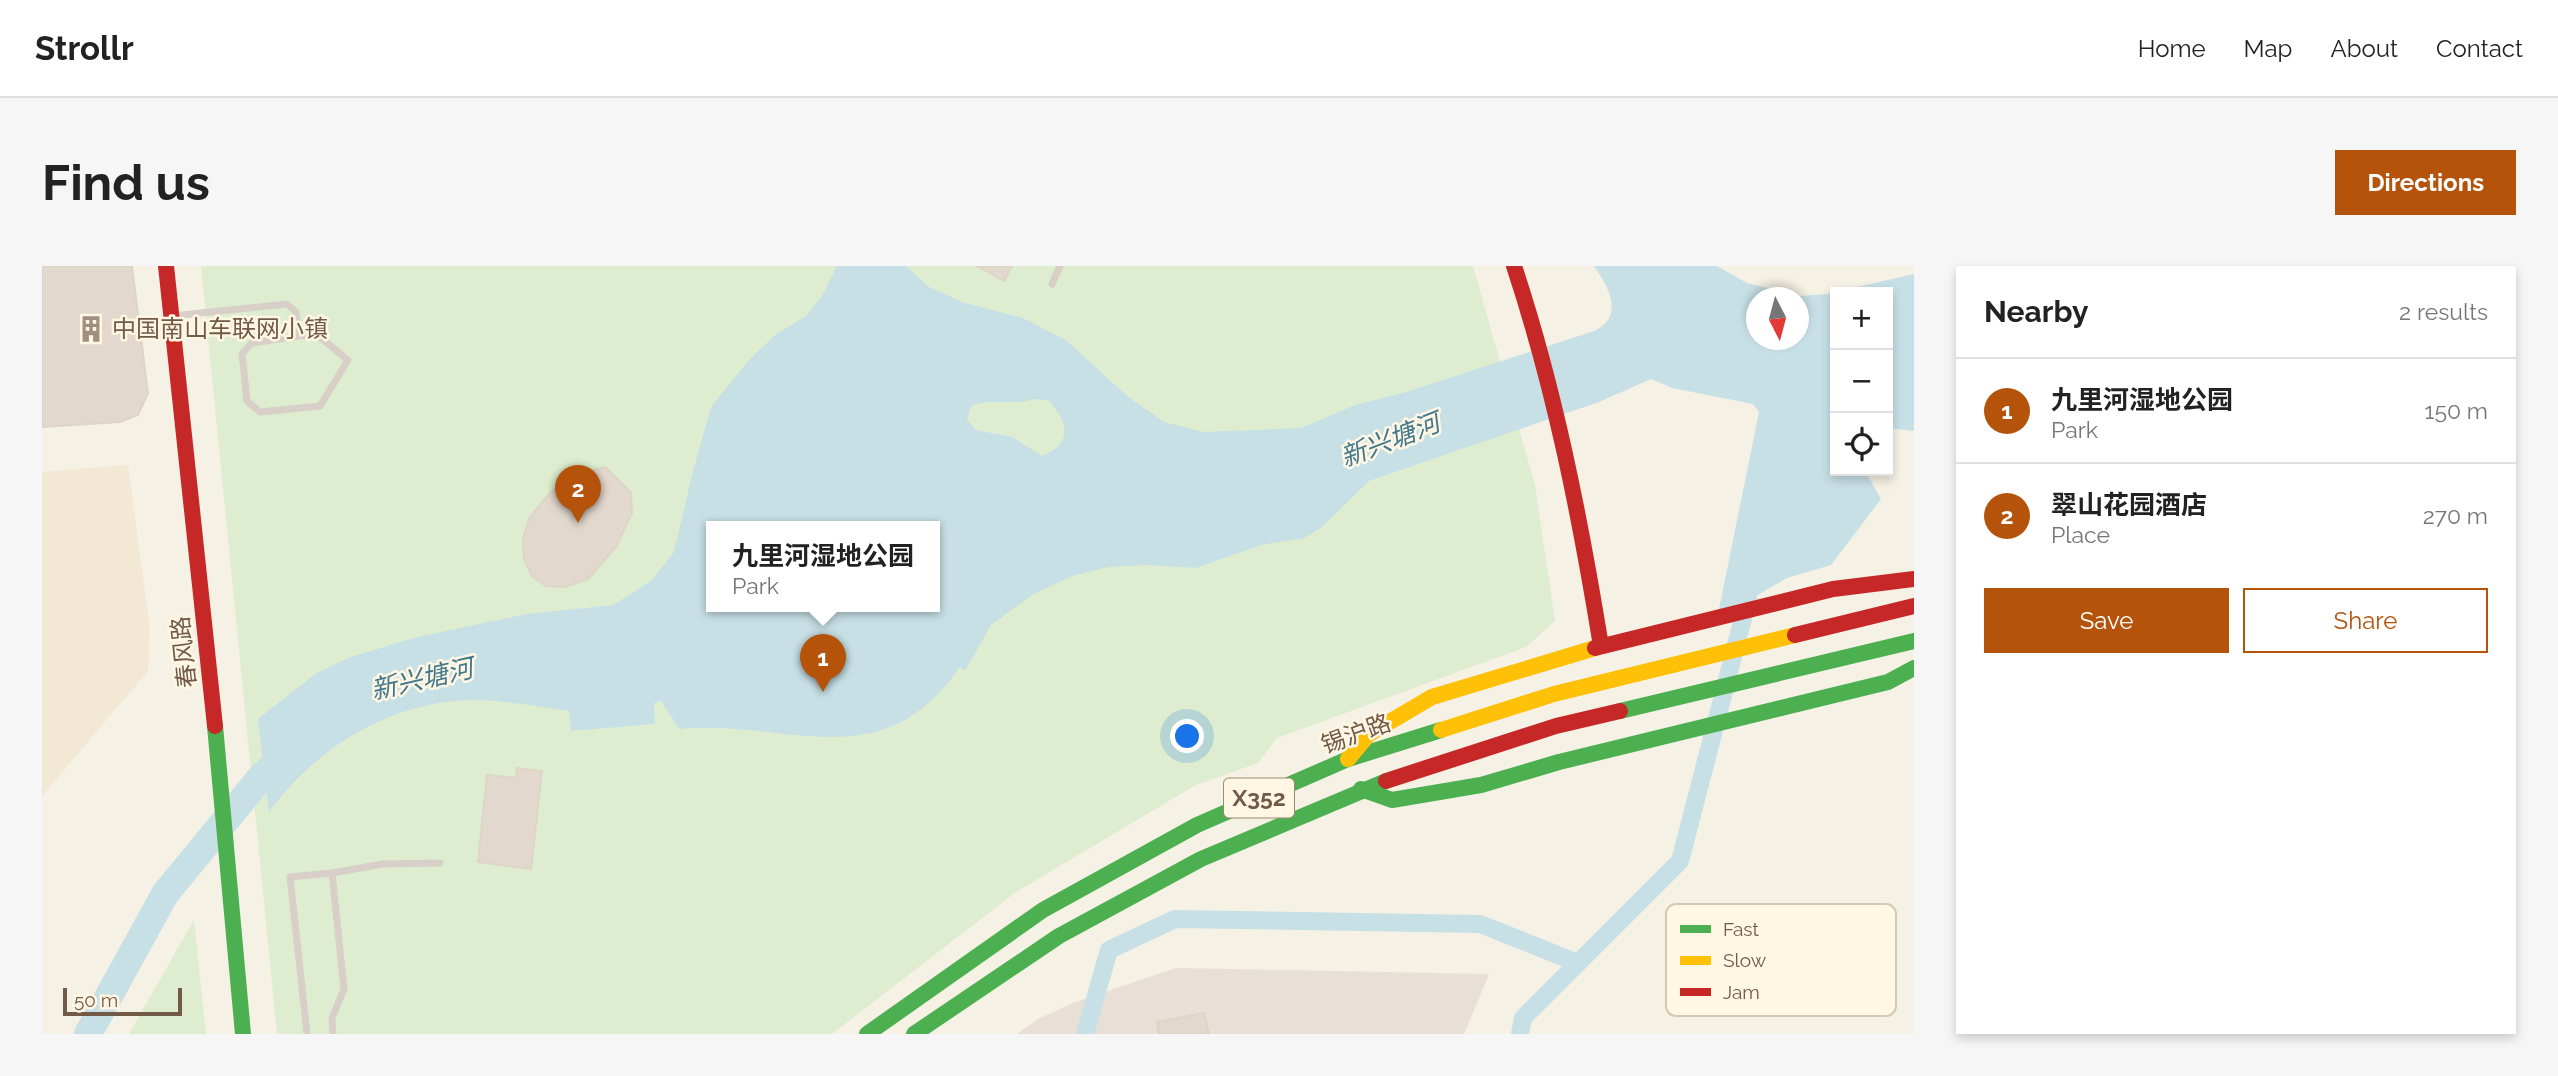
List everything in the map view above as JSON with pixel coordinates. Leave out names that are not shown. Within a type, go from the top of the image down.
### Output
[{"type":"main road","name":"春风路","points":[[166,266],[213,703],[243,1034]]},
{"type":"main road","points":[[1514,266],[1534,322],[1564,441],[1601,646]]},
{"type":"main road","points":[[1348,759],[1369,734],[1432,696],[1601,646],[1833,589],[1914,579]]},
{"type":"main road","name":"锡沪路","points":[[867,1034],[1043,910],[1197,825],[1348,759],[1553,694],[1914,606]]},
{"type":"main road","name":"X352","points":[[914,1034],[1059,936],[1201,859],[1361,789],[1556,726],[1688,697],[1914,641]]},
{"type":"main road","points":[[1361,789],[1392,800],[1481,785],[1685,730],[1809,703],[1888,682],[1914,668]]},
{"type":"lane","points":[[1052,284],[1060,266]]},
{"type":"lane","points":[[171,317],[287,304],[296,312],[299,336]]},
{"type":"lane","points":[[316,334],[348,360],[320,406],[260,412],[247,401],[242,354],[252,343],[299,336],[316,334]]},
{"type":"lane","points":[[307,1034],[290,877],[383,864],[440,863]]},
{"type":"lane","points":[[332,873],[344,989],[332,1018],[332,1034]]},
{"type":"shaded area","points":[[128,465],[150,630],[148,671],[42,796],[42,472]]},
{"type":"shaded area","points":[[1176,968],[1489,974],[1464,1034],[1017,1034],[1038,1019],[1075,1002]]},
{"type":"green space","points":[[201,266],[1473,266],[1535,485],[1555,621],[1526,647],[1277,738],[1258,763],[1196,785],[1016,892],[832,1034],[277,1034]]},
{"type":"green space","points":[[194,920],[206,1034],[129,1034]]},
{"type":"water","points":[[837,266],[906,266],[929,287],[962,302],[1023,318],[1066,340],[1127,396],[1164,422],[1203,432],[1301,428],[1355,405],[1406,392],[1594,331],[1604,325],[1612,310],[1609,292],[1594,266],[1717,266],[1747,283],[1763,287],[1746,287],[1746,350],[1809,350],[1809,295],[1830,293],[1830,476],[1868,476],[1881,499],[1831,565],[1787,578],[1717,619],[1759,412],[1753,404],[1672,388],[1651,379],[1599,402],[1369,481],[1322,527],[1304,538],[1261,545],[1196,568],[1146,565],[1108,567],[1072,576],[1032,595],[991,625],[965,671],[960,667],[930,702],[898,723],[866,734],[832,737],[720,728],[679,729],[661,701],[654,703],[655,724],[571,731],[569,711],[485,700],[443,702],[385,719],[358,732],[309,767],[269,812],[258,719],[315,674],[348,658],[413,638],[527,614],[613,605],[651,581],[674,552],[711,407],[747,362],[775,335],[806,316],[822,296]],"holes":[[[1048,400],[1060,416],[1065,431],[1059,445],[1042,456],[1012,437],[976,430],[967,420],[971,406],[979,403]]]},
{"type":"water","points":[[1914,274],[1914,431],[1893,429],[1893,287],[1857,287]]},
{"type":"building","name":"中国南山车联网小镇","points":[[42,266],[132,266],[148,393],[138,415],[120,422],[42,427]]},
{"type":"building","points":[[977,266],[1012,266],[1004,281]]},
{"type":"building","points":[[605,467],[631,493],[632,513],[616,547],[588,579],[565,587],[546,586],[532,576],[524,560],[523,538],[530,517],[549,494],[574,475]]},
{"type":"building","points":[[517,768],[542,771],[531,869],[478,862],[487,775],[516,778]]},
{"type":"building","points":[[1204,1013],[1209,1034],[1159,1034],[1157,1022]]},
{"type":"waterway","points":[[1520,1034],[1523,1018],[1680,861],[1748,599]]},
{"type":"waterway","name":"新兴塘河","points":[[88,1034],[165,894],[262,776],[292,749]]},
{"type":"waterway","points":[[1085,1034],[1109,950],[1175,919],[1480,924],[1578,963]]},
{"type":"traffic: fast","points":[[1620,711],[1914,641]]},
{"type":"traffic: fast","points":[[1361,789],[1392,800],[1481,785],[1559,762],[1888,682],[1914,668]]},
{"type":"traffic: fast","points":[[215,726],[243,1034]]},
{"type":"traffic: fast","points":[[867,1034],[1043,910],[1197,825],[1348,759],[1441,730]]},
{"type":"traffic: fast","points":[[914,1034],[1059,936],[1201,859],[1386,781]]},
{"type":"traffic: slow","points":[[1441,730],[1554,694],[1795,635]]},
{"type":"traffic: slow","points":[[1348,759],[1369,734],[1432,697],[1595,648]]},
{"type":"traffic: jam","points":[[166,266],[215,726]]},
{"type":"traffic: jam","points":[[1514,266],[1542,360],[1565,454],[1601,646]]},
{"type":"traffic: jam","points":[[1595,648],[1833,589],[1914,579]]},
{"type":"traffic: jam","points":[[1795,635],[1914,606]]},
{"type":"traffic: jam","points":[[1386,781],[1556,726],[1620,711]]},
{"type":"place","name":"中国南山车联网小镇","points":[[91,329]]},
{"type":"place","name":"翠山花园酒店","points":[[578,523]]},
{"type":"place","name":"九里河湿地公园","points":[[823,692]]}]
